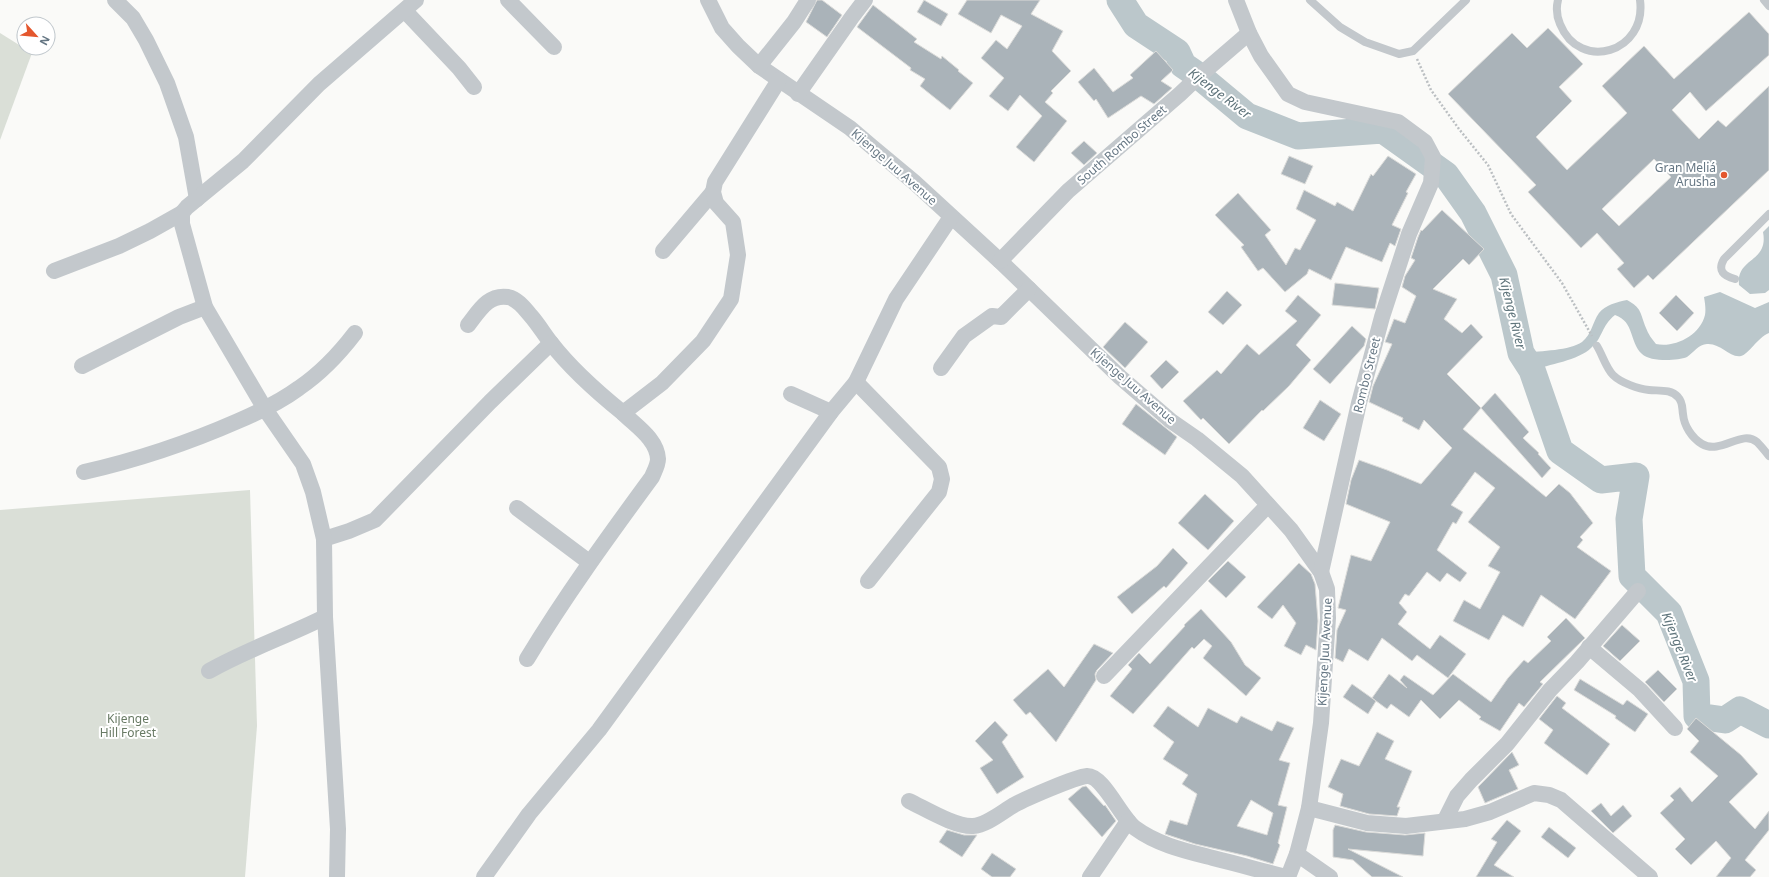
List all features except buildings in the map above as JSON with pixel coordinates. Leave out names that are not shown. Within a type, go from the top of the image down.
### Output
[{"type":"street","points":[[116,0],[132,18],[146,40],[167,83],[186,137],[197,199]]},
{"type":"street","points":[[54,271],[119,246],[182,213],[243,161],[319,84],[416,0]]},
{"type":"street","points":[[508,0],[554,47]]},
{"type":"street","name":"Kijenge Juu Avenue","points":[[708,0],[722,28],[759,66],[850,128],[914,182],[1000,261],[1120,377],[1242,476],[1291,530],[1321,572],[1327,589],[1328,618],[1321,723],[1309,808],[1297,854],[1287,877]]},
{"type":"street","points":[[759,66],[794,22],[808,0]]},
{"type":"street","points":[[798,94],[865,0]]},
{"type":"street","points":[[1236,0],[1249,33]]},
{"type":"street","points":[[405,11],[459,68],[474,87]]},
{"type":"street","name":"Rombo Street","points":[[1249,33],[1261,56],[1288,94],[1304,102],[1398,122],[1425,142],[1433,157],[1431,184],[1409,234],[1382,317],[1359,403],[1321,572]]},
{"type":"street","name":"South Rombo Street","points":[[1000,261],[1068,191],[1249,33]]},
{"type":"street","points":[[623,413],[662,383],[703,341],[730,299],[738,255],[733,222],[716,203],[713,192],[715,182],[779,80]]},
{"type":"street","points":[[663,251],[713,192]]},
{"type":"street","points":[[182,213],[182,224],[205,307],[265,409],[303,464],[313,492],[324,539],[325,617],[338,829],[337,877]]},
{"type":"street","points":[[484,877],[529,814],[599,730],[831,412],[856,382],[896,299],[951,217]]},
{"type":"street","points":[[941,368],[964,336],[992,316],[1001,317],[1029,289]]},
{"type":"street","points":[[468,325],[488,300],[498,297],[509,297],[517,301],[526,310],[551,343],[594,390],[623,413],[648,437],[656,448],[658,461],[652,477],[589,562],[551,619],[527,659]]},
{"type":"street","points":[[82,366],[179,317],[205,307]]},
{"type":"street","points":[[84,472],[129,462],[206,435],[265,409],[299,388],[328,365],[355,332]]},
{"type":"street","points":[[324,539],[349,531],[375,520],[490,402],[551,343]]},
{"type":"street","points":[[856,382],[939,467],[942,479],[939,492],[868,581]]},
{"type":"street","points":[[791,394],[831,412]]},
{"type":"street","points":[[1104,676],[1268,505]]},
{"type":"street","points":[[517,508],[589,562]]},
{"type":"street","points":[[1445,820],[1457,796],[1466,785],[1507,744],[1534,708],[1638,590]]},
{"type":"street","points":[[209,671],[233,658],[325,617]]},
{"type":"street","points":[[1589,647],[1640,690],[1675,728]]},
{"type":"street","points":[[909,801],[951,821],[974,826],[1016,804],[1076,779],[1087,776],[1095,778],[1101,784],[1128,821],[1135,828],[1168,846],[1287,877]]},
{"type":"street","points":[[1309,808],[1368,823],[1406,826],[1445,820],[1465,819],[1490,812],[1534,793],[1549,795],[1561,800],[1650,877]]},
{"type":"street","points":[[1090,877],[1128,821]]},
{"type":"street","points":[[1297,854],[1330,877]]},
{"type":"lane","points":[[1310,0],[1340,27],[1365,42],[1399,54],[1414,51],[1466,0]]},
{"type":"lane","points":[[1558,0],[1558,19],[1563,32],[1573,43],[1584,49],[1598,52],[1611,50],[1623,44],[1633,34],[1639,22],[1642,1]]},
{"type":"lane","points":[[1764,0],[1769,6]]},
{"type":"lane","points":[[1735,279],[1724,275],[1722,272],[1721,268],[1724,259],[1769,214]]},
{"type":"lane","points":[[1597,346],[1613,374],[1622,380],[1640,389],[1673,393],[1679,398],[1683,405],[1683,416],[1687,428],[1694,437],[1703,444],[1715,447],[1728,444],[1738,439],[1750,438],[1757,441],[1769,456]]},
{"type":"path","points":[[1414,51],[1431,90],[1459,129],[1488,165],[1511,214],[1562,283],[1589,331]]},
{"type":"green space","points":[[0,33],[16,43],[16,56],[31,56],[0,140]]},
{"type":"green space","name":"Kijenge Hill Forest","points":[[250,490],[257,726],[245,877],[0,877],[0,510]]},
{"type":"shaded area","points":[[1769,226],[1769,290],[1765,293],[1750,294],[1739,285],[1739,276],[1742,269],[1757,255],[1761,249],[1764,242],[1763,232]]},
{"type":"shaded area","points":[[1720,292],[1755,308],[1769,302],[1769,333],[1761,338],[1744,355],[1733,355],[1712,344],[1704,344],[1687,357],[1683,358],[1657,360],[1646,357],[1635,344],[1626,322],[1615,315],[1607,323],[1595,344],[1579,356],[1532,370],[1521,353],[1561,349],[1582,342],[1588,336],[1599,313],[1604,308],[1627,300],[1638,308],[1648,332],[1656,344],[1663,345],[1678,342],[1685,339],[1698,329],[1705,315],[1704,297]]},
{"type":"waterway","name":"Kijenge River","points":[[1120,0],[1136,25],[1177,52],[1183,65],[1199,76],[1247,116],[1298,136],[1383,130],[1446,175],[1473,213],[1504,275],[1521,353],[1532,370],[1560,451],[1601,480],[1636,476],[1629,519],[1632,576],[1669,613],[1696,681],[1697,716],[1725,720],[1740,710],[1769,725]]},
{"type":"place","name":"Gran Meliá Arusha","points":[[1724,175]]}]
